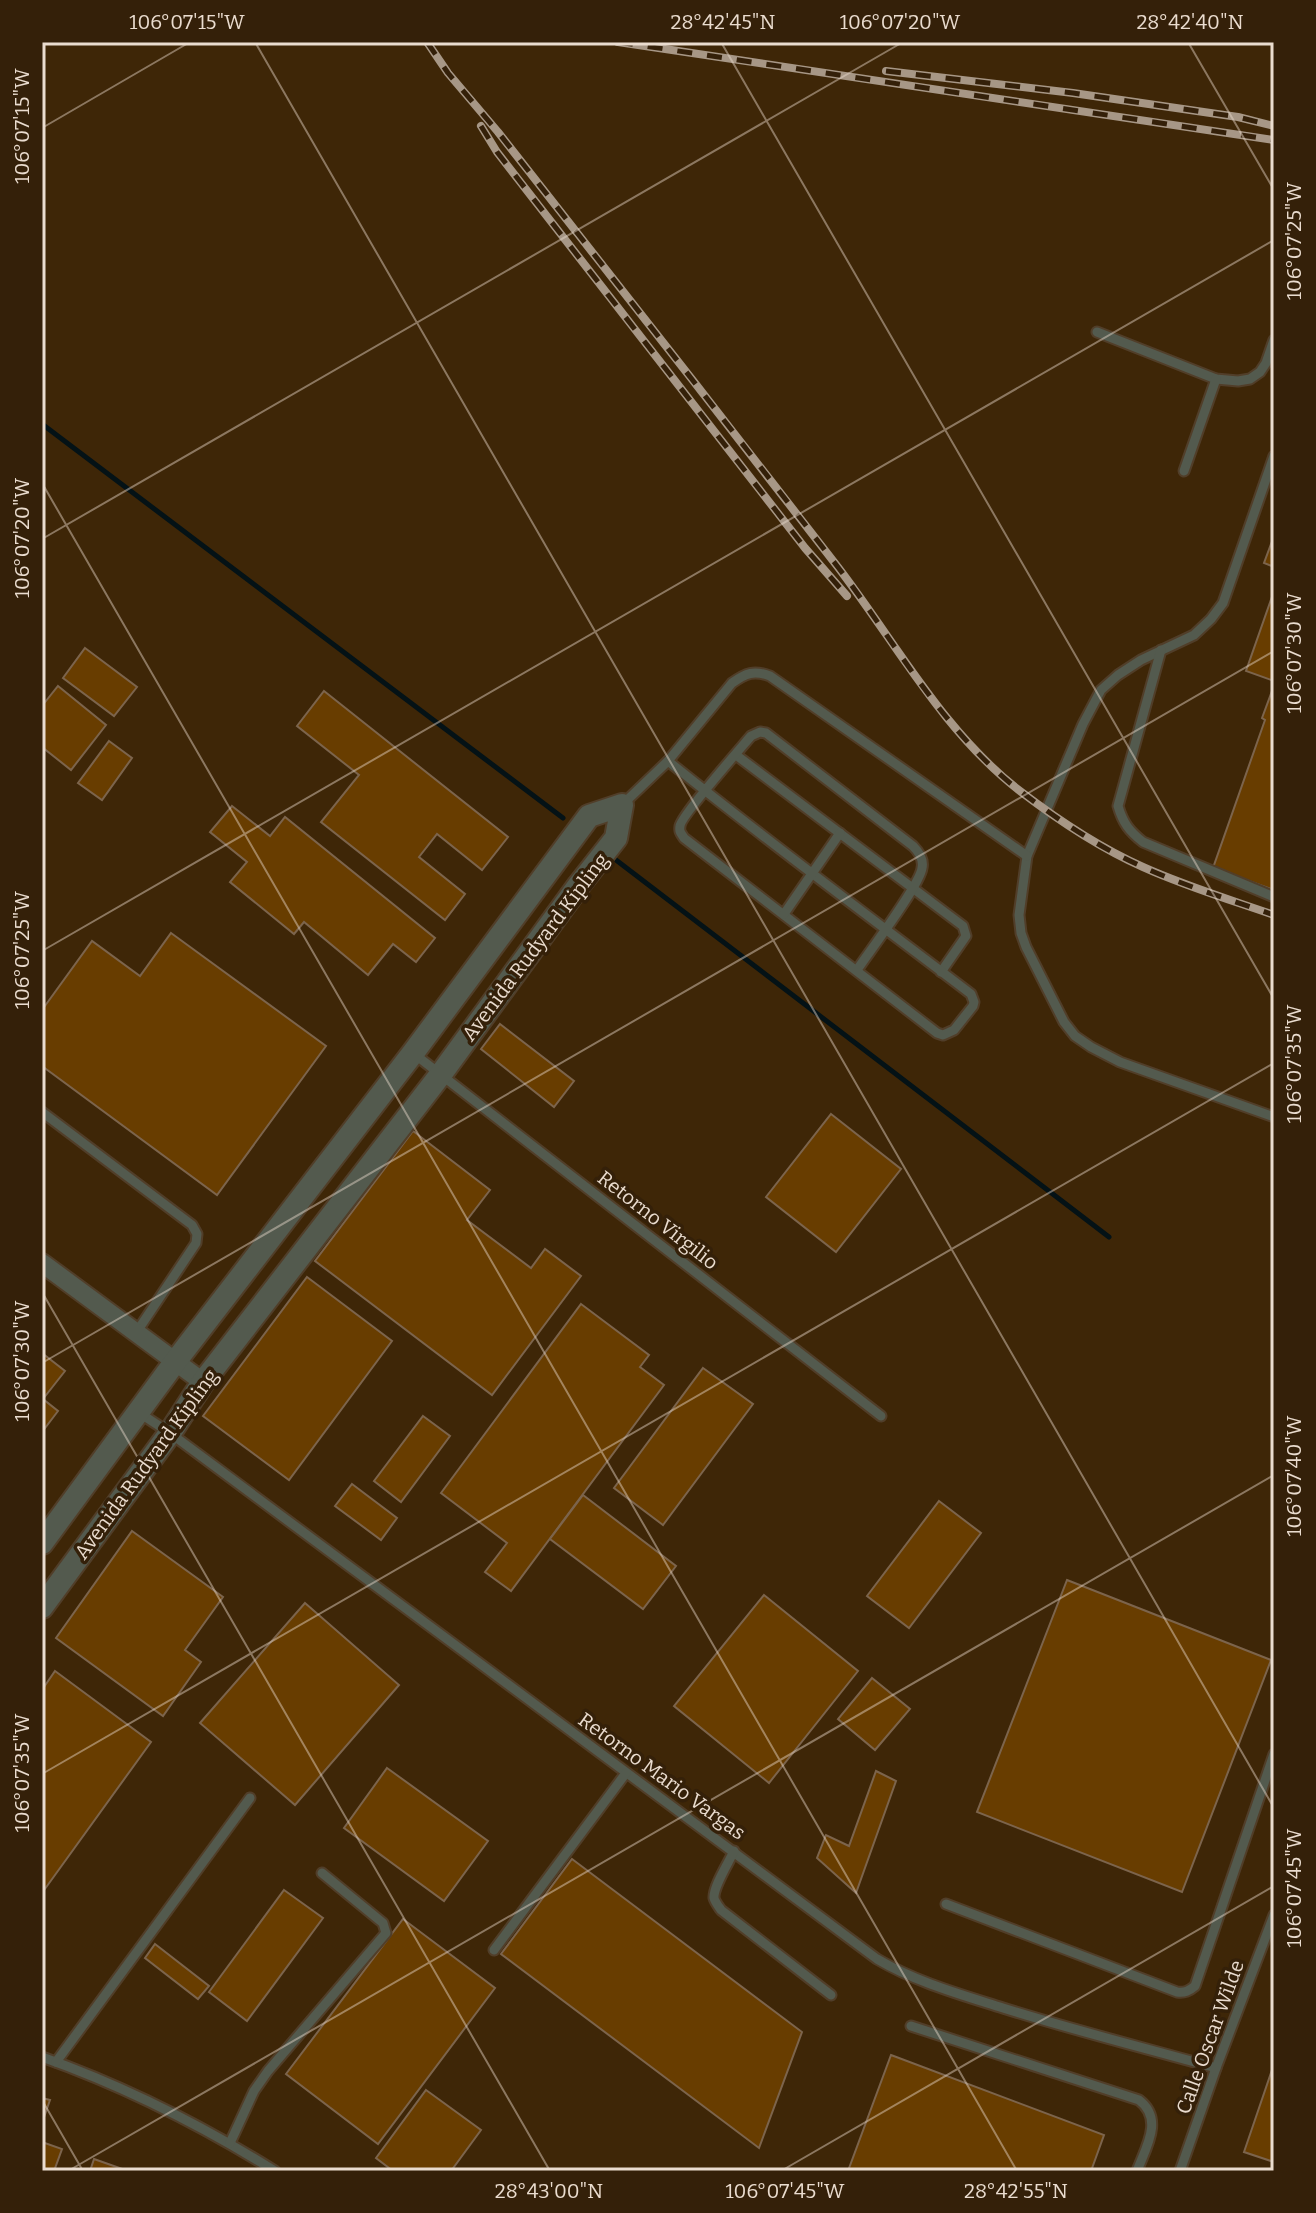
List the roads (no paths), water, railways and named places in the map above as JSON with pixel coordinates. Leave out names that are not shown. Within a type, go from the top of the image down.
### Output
[{"type":"street","name":"Avenida Rudyard Kipling","points":[[42,1543],[175,1362],[413,1053],[589,816],[622,805],[616,838],[441,1074],[203,1382],[170,1433],[42,1607]]},
{"type":"street","points":[[552,864],[579,885]]},
{"type":"street","points":[[42,1263],[203,1382]]},
{"type":"lane","points":[[1097,332],[1216,379],[1238,381],[1250,379],[1260,372],[1274,340]]},
{"type":"lane","points":[[1184,471],[1216,379]]},
{"type":"lane","points":[[1274,456],[1223,603],[1194,635],[1141,660],[1101,690],[1083,724],[1027,856],[1019,915],[1026,947],[1064,1022],[1075,1036],[1120,1062],[1274,1117]]},
{"type":"lane","points":[[1161,650],[1118,806],[1122,822],[1143,842],[1274,897]]},
{"type":"lane","points":[[622,805],[668,761],[732,683],[745,674],[758,671],[770,676],[1027,856]]},
{"type":"lane","points":[[668,761],[705,791],[811,872],[885,929],[941,972],[971,994],[974,1002],[954,1030],[943,1035],[937,1033],[681,834],[681,822],[705,791],[751,736],[760,732],[766,733],[913,846],[920,854],[922,872],[885,929],[857,970]]},
{"type":"lane","points":[[736,755],[966,930],[966,936],[941,972]]},
{"type":"lane","points":[[784,914],[840,833]]},
{"type":"lane","name":"Retorno Virgilio","points":[[413,1053],[881,1416]]},
{"type":"lane","points":[[42,1112],[192,1225],[197,1234],[196,1243],[136,1333]]},
{"type":"lane","name":"Retorno Mario Vargas","points":[[138,1412],[877,1959],[902,1974],[944,1989],[1216,2068]]},
{"type":"lane","points":[[946,1904],[1177,1992],[1190,1991],[1195,1986],[1274,1754]]},
{"type":"lane","points":[[494,1950],[626,1773]]},
{"type":"lane","points":[[56,2062],[250,1798]]},
{"type":"lane","points":[[734,1851],[715,1889],[716,1903],[831,1995]]},
{"type":"lane","points":[[230,2143],[254,2091],[268,2071],[386,1933],[383,1923],[322,1873]]},
{"type":"lane","name":"Calle Oscar Wilde","points":[[1180,2171],[1274,1915]]},
{"type":"lane","points":[[911,2026],[1139,2100],[1147,2106],[1153,2127],[1137,2171]]},
{"type":"lane","points":[[42,2057],[141,2096],[230,2143],[275,2171]]},
{"type":"waterway","points":[[42,424],[563,818]]},
{"type":"waterway","points":[[616,860],[1109,1237]]},
{"type":"railway","points":[[427,42],[448,73],[498,132],[834,562],[942,712],[992,767],[1064,823],[1127,859],[1159,874],[1274,915]]},
{"type":"railway","points":[[618,42],[1274,140]]},
{"type":"railway","points":[[886,71],[1073,93],[1238,117],[1274,126]]},
{"type":"railway","points":[[481,126],[497,152],[805,548],[847,596]]}]
